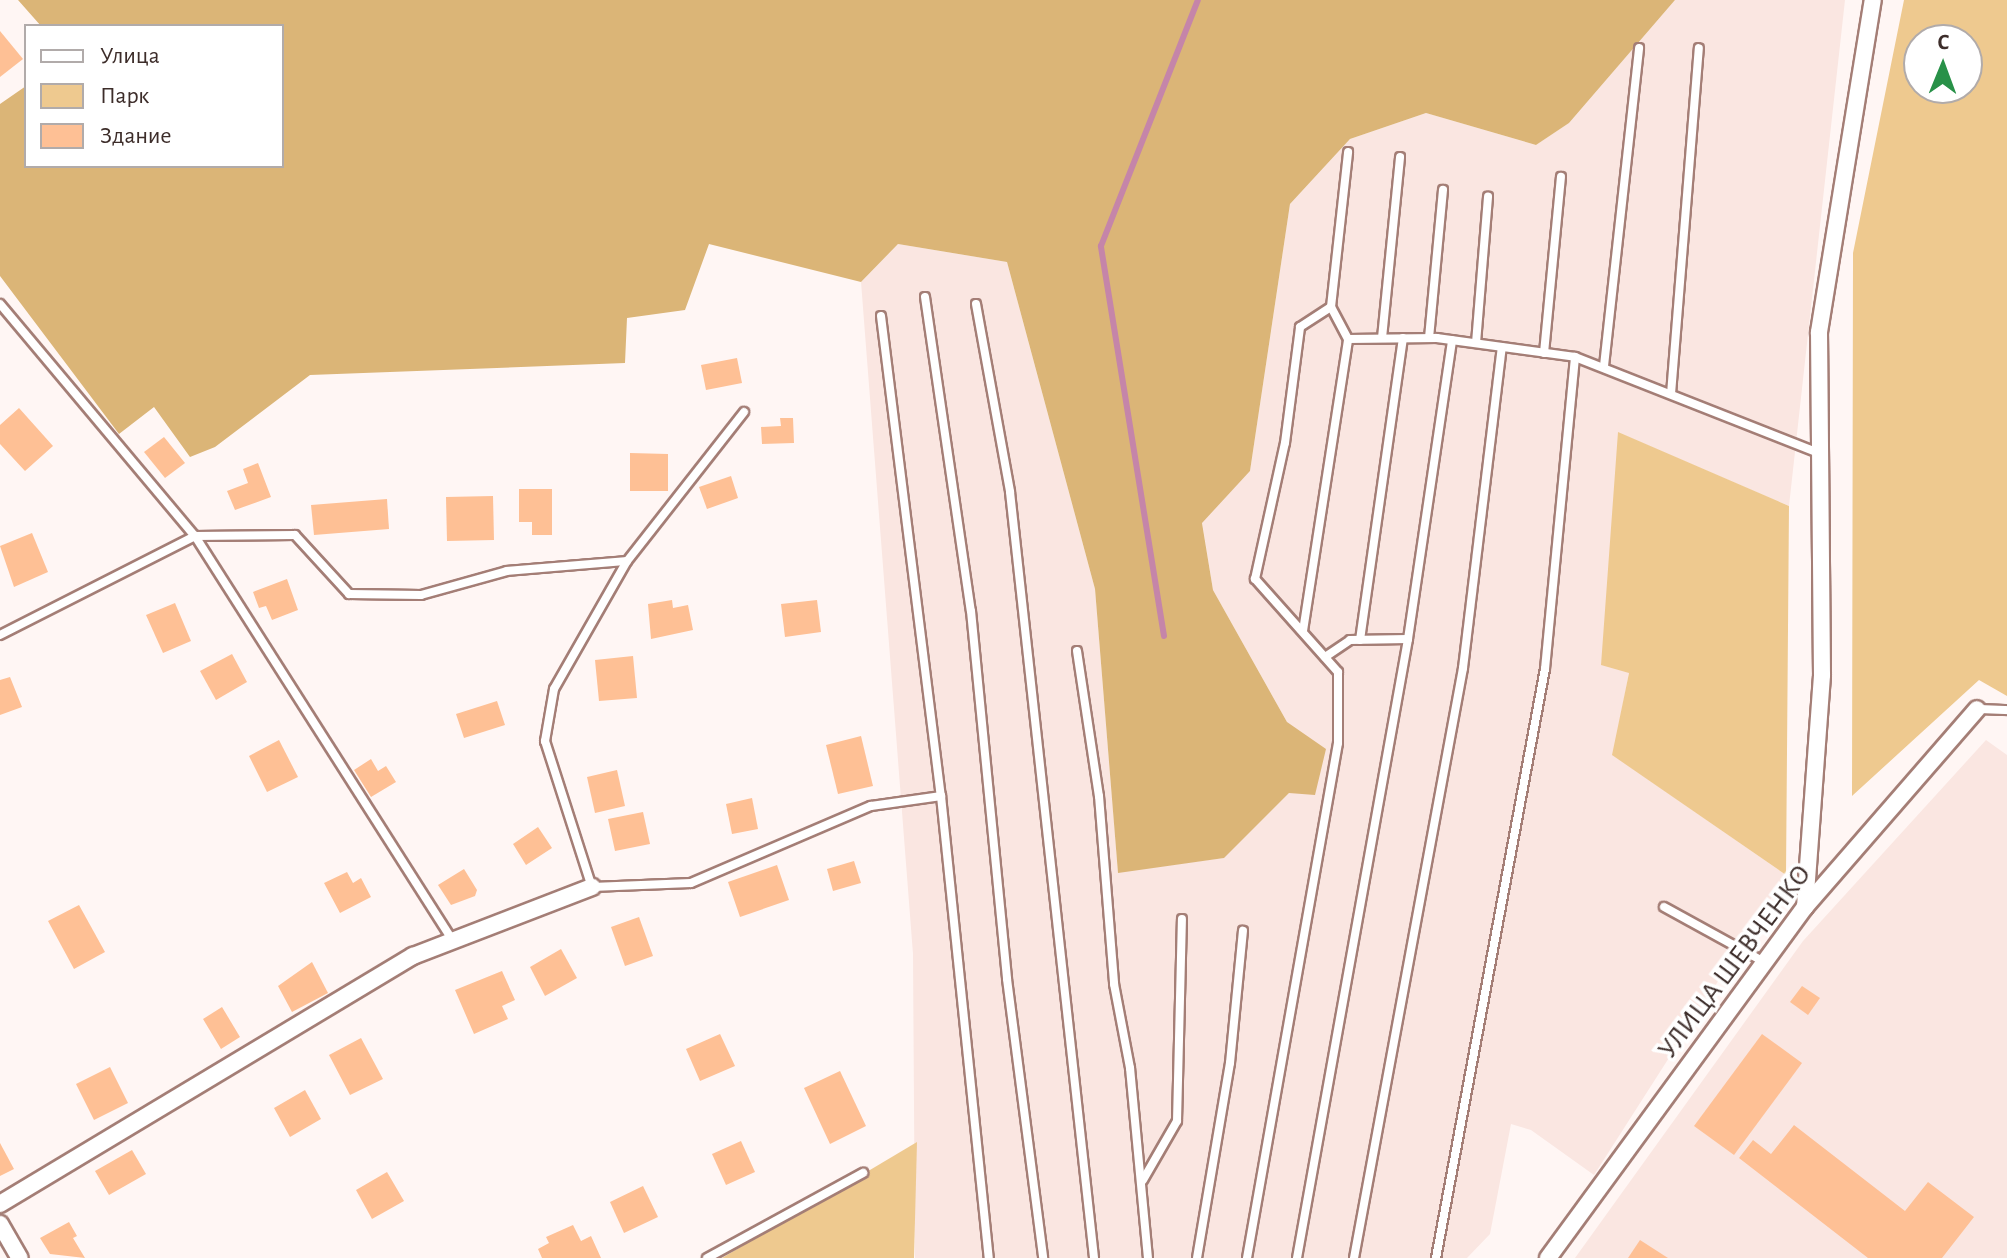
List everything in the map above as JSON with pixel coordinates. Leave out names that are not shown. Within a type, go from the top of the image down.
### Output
[{"type":"street","points":[[1805,907],[1822,675],[1819,332],[1873,0]]},
{"type":"street","name":"УЛИЦА ШЕВЧЕНКО","points":[[1548,1258],[1805,907],[1977,709]]},
{"type":"street","points":[[0,1204],[413,956],[592,887]]},
{"type":"street","points":[[0,1224],[20,1258]]},
{"type":"lane","points":[[1604,366],[1639,48]]},
{"type":"lane","points":[[1671,394],[1699,48]]},
{"type":"lane","points":[[1303,631],[1348,339],[1331,307],[1348,152]]},
{"type":"lane","points":[[1382,338],[1400,157]]},
{"type":"lane","points":[[1544,353],[1561,177]]},
{"type":"lane","points":[[1429,338],[1443,190]]},
{"type":"lane","points":[[1476,343],[1488,196]]},
{"type":"lane","points":[[925,297],[971,611],[1006,964],[1043,1258]]},
{"type":"lane","points":[[0,304],[195,536],[453,941]]},
{"type":"lane","points":[[976,304],[1010,492],[1094,1258]]},
{"type":"lane","points":[[1247,1258],[1338,743],[1338,672],[1255,579],[1285,443],[1300,327],[1331,307]]},
{"type":"lane","points":[[881,316],[941,796],[989,1258]]},
{"type":"lane","points":[[1360,640],[1403,338]]},
{"type":"lane","points":[[1348,339],[1429,338],[1575,357],[1820,453]]},
{"type":"lane","points":[[1297,1258],[1408,639],[1452,340]]},
{"type":"lane","points":[[1354,1258],[1463,668],[1502,347]]},
{"type":"lane","points":[[1436,1258],[1545,669],[1575,357]]},
{"type":"lane","points":[[744,412],[627,561],[554,689],[545,741],[592,887],[691,883],[871,806],[941,796]]},
{"type":"lane","points":[[0,635],[195,536],[295,535],[349,594],[421,595],[507,571],[627,561]]},
{"type":"lane","points":[[1325,657],[1360,640],[1408,639]]},
{"type":"lane","points":[[1077,651],[1099,796],[1114,984],[1143,1180],[1148,1258]]},
{"type":"lane","points":[[1977,709],[2007,710]]},
{"type":"lane","points":[[1664,907],[1765,962]]},
{"type":"lane","points":[[1143,1180],[1177,1121],[1182,919]]},
{"type":"lane","points":[[1197,1258],[1230,1063],[1243,931]]},
{"type":"lane","points":[[707,1258],[863,1173]]},
{"type":"shaded area","points":[[18,0],[1675,0],[1569,123],[1536,145],[1426,113],[1350,139],[1290,204],[1250,471],[1202,523],[1213,590],[1287,722],[1326,749],[1315,795],[1289,793],[1224,858],[1118,873],[1095,589],[1007,262],[898,244],[861,282],[709,244],[685,310],[627,318],[625,363],[310,375],[215,447],[190,457],[154,407],[119,434],[0,276],[0,104],[24,87],[24,168],[284,168],[284,24],[39,24]]},
{"type":"shaded area","points":[[1675,0],[1845,0],[1789,506],[1619,433],[1629,673],[1613,755],[1786,875],[1594,1175],[1531,1130],[1511,1124],[1490,1234],[1467,1258],[915,1258],[913,954],[861,282],[898,244],[1007,262],[1095,589],[1118,872],[1223,858],[1289,793],[1287,722],[1213,590],[1202,522],[1250,471],[1290,204],[1350,139],[1426,113],[1536,145],[1569,123]]},
{"type":"shaded area","points":[[1986,740],[2007,755],[2007,1258],[1575,1258],[1803,941]]},
{"type":"green space","points":[[1904,0],[2007,0],[2007,696],[1979,680],[1852,796],[1853,253]]},
{"type":"green space","points":[[1618,432],[1789,506],[1786,875],[1612,755],[1629,673],[1601,665]]},
{"type":"green space","points":[[917,1142],[914,1258],[722,1258]]},
{"type":"building","points":[[0,31],[23,59],[0,77]]},
{"type":"building","points":[[737,358],[742,383],[706,390],[701,365]]},
{"type":"building","points":[[19,408],[53,446],[25,471],[0,444],[0,425]]},
{"type":"building","points":[[780,418],[793,418],[794,443],[762,444],[761,427],[781,426]]},
{"type":"building","points":[[164,437],[185,463],[165,478],[144,452]]},
{"type":"building","points":[[630,453],[668,454],[668,491],[630,491]]},
{"type":"building","points":[[258,463],[271,497],[235,510],[227,491],[248,483],[243,469]]},
{"type":"building","points":[[731,476],[738,498],[707,509],[699,487]]},
{"type":"building","points":[[519,489],[552,489],[552,535],[532,535],[532,522],[519,522]]},
{"type":"building","points":[[493,496],[494,540],[447,541],[446,497]]},
{"type":"building","points":[[387,499],[389,529],[314,535],[311,505]]},
{"type":"building","points":[[32,533],[48,572],[14,587],[0,546]]},
{"type":"building","points":[[287,579],[298,610],[272,620],[266,606],[259,608],[253,592]]},
{"type":"building","points":[[672,600],[673,608],[688,605],[693,630],[651,639],[648,604]]},
{"type":"building","points":[[817,600],[821,632],[785,637],[781,604]]},
{"type":"building","points":[[175,603],[191,641],[163,653],[146,615]]},
{"type":"building","points":[[232,654],[247,682],[216,700],[200,671]]},
{"type":"building","points":[[633,656],[637,698],[599,701],[595,660]]},
{"type":"building","points":[[10,677],[22,707],[0,715],[0,680]]},
{"type":"building","points":[[497,701],[505,725],[464,738],[456,714]]},
{"type":"building","points":[[861,736],[873,786],[838,794],[826,745]]},
{"type":"building","points":[[279,740],[298,777],[267,792],[249,756]]},
{"type":"building","points":[[371,759],[378,771],[386,766],[396,782],[371,797],[354,770]]},
{"type":"building","points":[[617,770],[625,806],[595,813],[587,777]]},
{"type":"building","points":[[752,798],[758,829],[732,834],[726,804]]},
{"type":"building","points":[[643,812],[650,844],[615,851],[608,819]]},
{"type":"building","points":[[538,827],[552,848],[526,865],[513,844]]},
{"type":"building","points":[[854,861],[861,883],[833,891],[827,869]]},
{"type":"building","points":[[777,865],[789,900],[740,917],[728,882]]},
{"type":"building","points":[[464,869],[477,890],[475,896],[451,905],[438,885]]},
{"type":"building","points":[[347,872],[353,883],[361,878],[371,897],[340,913],[324,883]]},
{"type":"building","points":[[79,905],[105,952],[74,969],[48,921]]},
{"type":"building","points":[[639,917],[653,956],[625,966],[611,927]]},
{"type":"building","points":[[561,949],[577,978],[545,996],[530,967]]},
{"type":"building","points":[[312,962],[328,993],[292,1012],[278,986]]},
{"type":"building","points":[[502,971],[515,1000],[502,1006],[508,1019],[474,1034],[455,990]]},
{"type":"building","points":[[1802,986],[1820,998],[1808,1015],[1790,1002]]},
{"type":"building","points":[[222,1007],[240,1037],[221,1049],[203,1019]]},
{"type":"building","points":[[720,1034],[735,1066],[700,1081],[686,1049]]},
{"type":"building","points":[[1762,1034],[1802,1063],[1734,1155],[1694,1126]]},
{"type":"building","points":[[361,1038],[383,1079],[350,1095],[329,1055]]},
{"type":"building","points":[[110,1067],[128,1103],[94,1120],[76,1084]]},
{"type":"building","points":[[840,1071],[866,1126],[830,1144],[804,1088]]},
{"type":"building","points":[[305,1090],[321,1119],[290,1137],[274,1108]]},
{"type":"building","points":[[1794,1125],[1905,1211],[1928,1182],[1974,1217],[1942,1258],[1868,1258],[1739,1158],[1753,1140],[1771,1154]]},
{"type":"building","points":[[741,1141],[755,1172],[726,1185],[712,1154]]},
{"type":"building","points":[[0,1143],[14,1169],[0,1176]]},
{"type":"building","points":[[132,1150],[146,1174],[109,1195],[95,1171]]},
{"type":"building","points":[[387,1172],[404,1201],[372,1219],[356,1190]]},
{"type":"building","points":[[643,1186],[658,1217],[624,1233],[610,1202]]},
{"type":"building","points":[[69,1222],[77,1236],[73,1238],[85,1258],[50,1254],[40,1238]]},
{"type":"building","points":[[573,1225],[581,1241],[591,1236],[601,1258],[542,1258],[538,1249],[549,1243],[546,1237]]},
{"type":"building","points":[[1640,1240],[1668,1258],[1628,1258]]},
{"type":"waterway","points":[[1164,636],[1101,246],[1198,0]]}]
